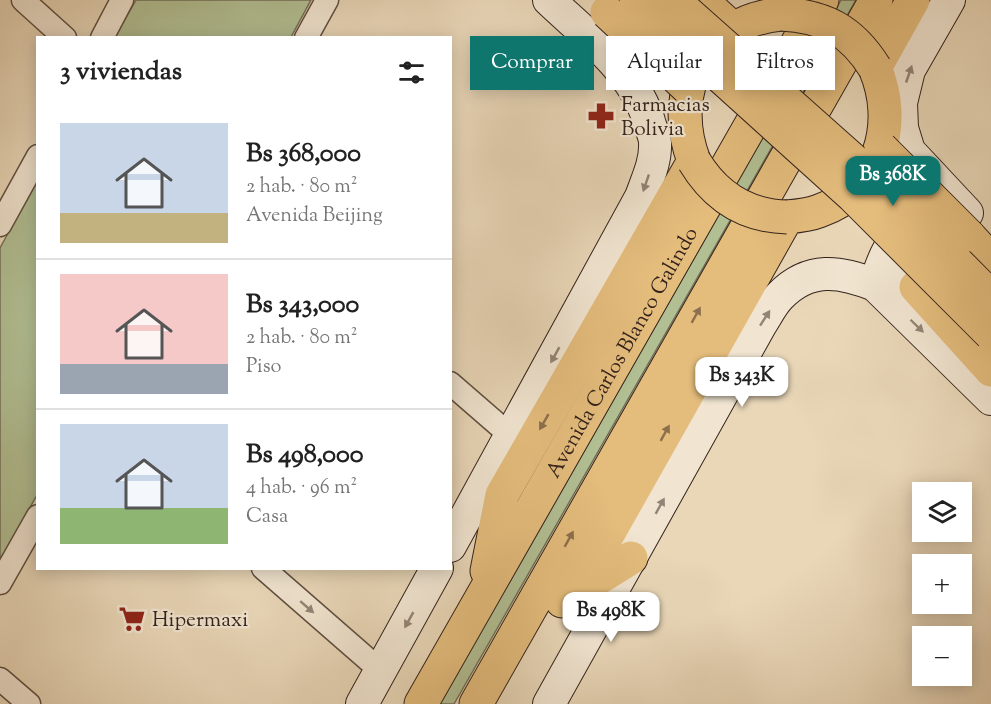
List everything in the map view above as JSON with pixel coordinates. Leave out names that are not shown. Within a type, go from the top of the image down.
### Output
[{"type":"main road","points":[[673,0],[871,176],[991,297]]},
{"type":"main road","points":[[701,0],[733,29]]},
{"type":"main road","name":"Avenida Carlos Blanco Galindo","points":[[421,704],[822,0]]},
{"type":"main road","points":[[476,704],[876,0]]},
{"type":"main road","points":[[875,68],[913,0]]},
{"type":"main road","points":[[612,4],[641,36]]},
{"type":"main road","points":[[612,4],[853,195],[991,334]]},
{"type":"main road","points":[[688,90],[685,102],[685,132],[694,161],[710,184],[728,200],[763,215],[787,217],[806,215],[832,206],[860,183],[873,166],[886,129],[886,109],[881,81],[861,48],[838,28],[785,7],[733,29],[723,37]]},
{"type":"main road","points":[[881,148],[974,228],[991,260]]},
{"type":"main road","points":[[481,600],[502,495],[694,161]]},
{"type":"main road","points":[[832,206],[916,287],[991,370]]},
{"type":"main road","points":[[520,627],[606,538],[787,217]]},
{"type":"main road","points":[[520,627],[631,558]]},
{"type":"street","points":[[22,0],[63,36]]},
{"type":"street","points":[[103,36],[122,0]]},
{"type":"street","points":[[307,36],[327,0]]},
{"type":"street","points":[[549,0],[587,36]]},
{"type":"street","points":[[594,43],[609,41],[633,28],[651,11],[658,0]]},
{"type":"street","points":[[949,0],[909,70],[901,103],[902,128],[909,151],[974,228]]},
{"type":"street","points":[[452,542],[641,197],[652,166],[655,142],[646,110],[631,82],[594,43]]},
{"type":"street","points":[[0,225],[36,160]]},
{"type":"street","points":[[875,285],[883,259],[899,234],[923,213],[949,206],[974,228]]},
{"type":"street","points":[[549,704],[761,324],[779,297],[803,279],[831,272],[858,278],[875,285],[991,399]]},
{"type":"street","points":[[452,385],[511,436]]},
{"type":"street","points":[[0,582],[36,519]]},
{"type":"street","points":[[265,570],[381,671]]},
{"type":"street","points":[[362,704],[436,570]]},
{"type":"street","points":[[0,679],[29,704]]},
{"type":"green space","points":[[136,0],[311,0],[292,36],[116,36]]},
{"type":"green space","points":[[841,0],[856,0],[835,37],[820,36]]},
{"type":"green space","points":[[790,90],[805,90],[454,704],[440,704]]},
{"type":"green space","points":[[36,182],[36,497],[0,560],[0,248]]},
{"type":"place","name":"Farmacias Bolivia","points":[[601,116]]},
{"type":"place","name":"Hipermaxi","points":[[132,619]]}]
